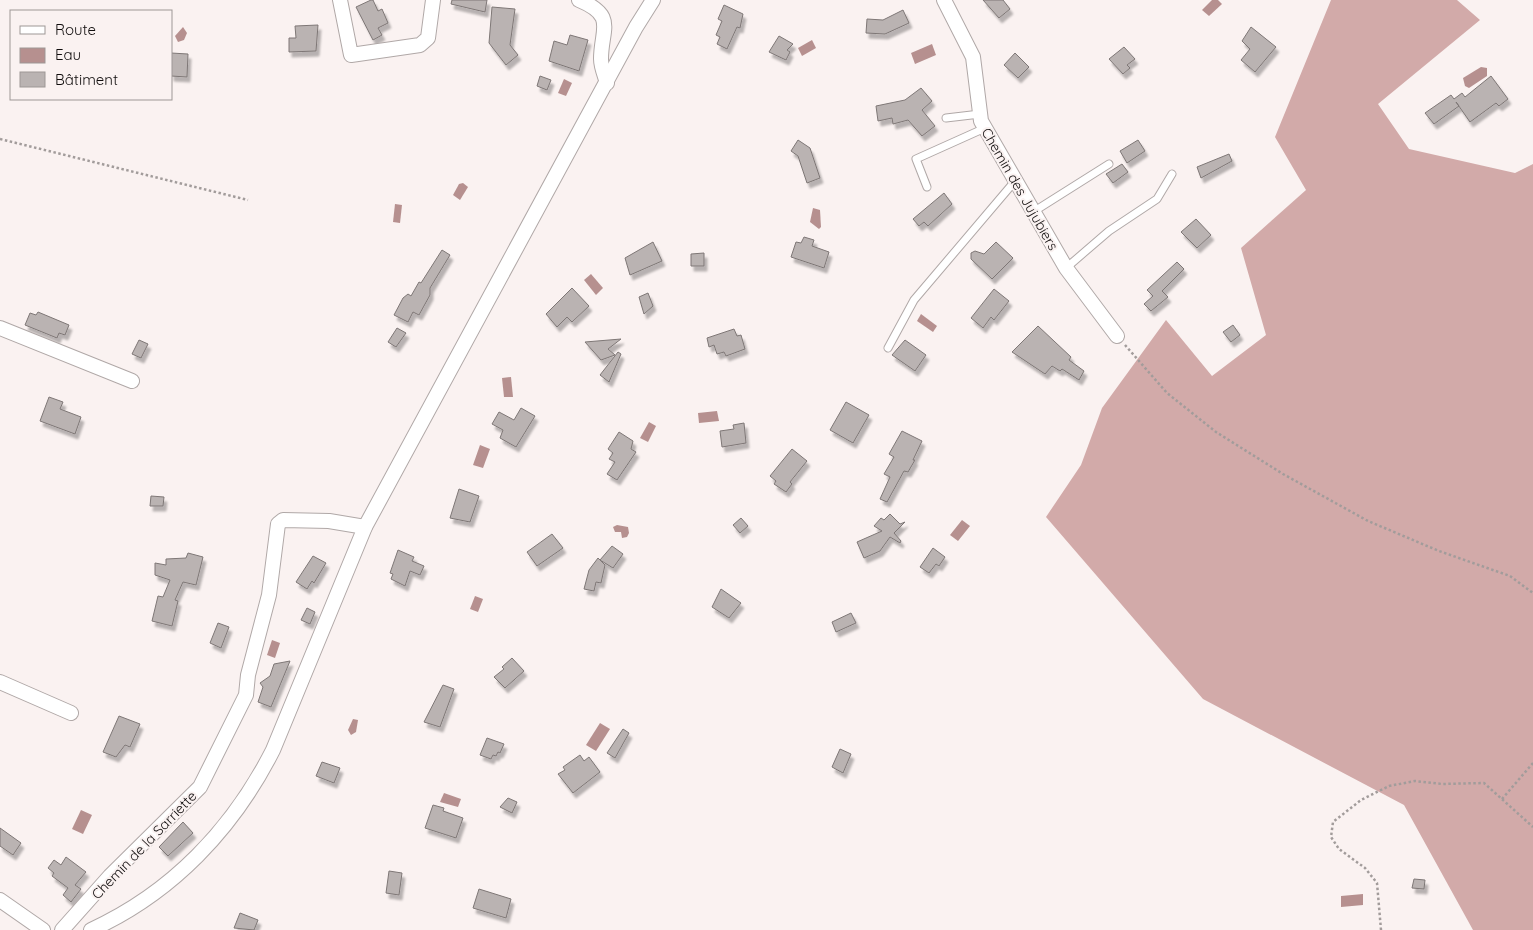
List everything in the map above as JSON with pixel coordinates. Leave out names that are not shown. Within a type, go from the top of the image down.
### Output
[{"type":"street","points":[[340,0],[352,55],[420,45],[428,38],[433,0]]},
{"type":"street","points":[[579,0],[594,7],[601,14],[605,30],[601,60],[607,83]]},
{"type":"street","points":[[91,930],[125,912],[183,871],[204,851],[243,802],[273,750],[365,527],[636,27],[653,0]]},
{"type":"street","name":"Chemin des Jujubiers","points":[[944,0],[973,57],[980,114],[985,128],[1066,268],[1117,336]]},
{"type":"street","points":[[0,328],[132,381]]},
{"type":"street","name":"Chemin de la Sarriette","points":[[62,930],[110,876],[187,801],[204,780],[246,695],[248,675],[270,595],[278,524],[283,520],[301,520],[329,521],[365,527]]},
{"type":"street","points":[[0,682],[71,713]]},
{"type":"street","points":[[0,900],[43,930]]},
{"type":"lane","points":[[946,118],[980,114]]},
{"type":"lane","points":[[927,187],[916,159],[985,128]]},
{"type":"lane","points":[[1033,213],[1109,164]]},
{"type":"lane","points":[[1066,268],[1109,230],[1157,199],[1172,174]]},
{"type":"lane","points":[[888,348],[914,300],[1015,181]]},
{"type":"path","points":[[0,139],[248,200]]},
{"type":"path","points":[[1117,336],[1167,393],[1216,432],[1274,468],[1368,521],[1439,551],[1510,576],[1533,593]]},
{"type":"path","points":[[1502,799],[1533,763]]},
{"type":"path","points":[[1381,930],[1377,883],[1365,868],[1339,849],[1331,837],[1333,822],[1361,800],[1388,786],[1415,781],[1442,784],[1484,782],[1533,827]]},
{"type":"shaded area","points":[[1331,0],[1457,0],[1480,20],[1378,104],[1409,149],[1515,173],[1533,164],[1533,930],[1473,930],[1404,805],[1203,699],[1046,517],[1081,465],[1102,408],[1166,320],[1212,376],[1266,335],[1241,248],[1306,190],[1275,137]]},
{"type":"water","points":[[1212,0],[1218,0],[1222,4],[1209,16],[1202,10]]},
{"type":"water","points":[[183,27],[187,33],[184,40],[178,42],[175,36]]},
{"type":"water","points":[[812,40],[816,48],[802,56],[798,48]]},
{"type":"water","points":[[932,44],[936,55],[915,64],[911,53]]},
{"type":"water","points":[[1481,67],[1487,68],[1487,76],[1469,88],[1465,86],[1463,78]]},
{"type":"water","points":[[564,79],[572,83],[566,96],[558,93]]},
{"type":"water","points":[[463,183],[468,187],[460,200],[453,195],[459,184]]},
{"type":"water","points":[[395,204],[402,205],[400,223],[393,222]]},
{"type":"water","points":[[813,208],[820,210],[821,227],[819,229],[810,222]]},
{"type":"water","points":[[591,274],[603,288],[596,295],[584,280]]},
{"type":"water","points":[[921,314],[937,326],[933,332],[917,321]]},
{"type":"water","points":[[511,377],[513,397],[504,397],[502,378]]},
{"type":"water","points":[[717,411],[719,421],[699,423],[698,413]]},
{"type":"water","points":[[649,422],[656,426],[648,442],[640,438]]},
{"type":"water","points":[[480,445],[490,449],[483,468],[473,465]]},
{"type":"water","points":[[962,520],[970,526],[958,541],[950,535]]},
{"type":"water","points":[[617,525],[628,527],[629,533],[627,537],[622,538],[621,532],[615,532],[613,527]]},
{"type":"water","points":[[475,596],[483,599],[478,612],[470,609]]},
{"type":"water","points":[[272,640],[280,643],[275,658],[267,655]]},
{"type":"water","points":[[353,719],[358,720],[356,732],[351,735],[348,730]]},
{"type":"water","points":[[600,723],[610,729],[596,751],[586,745]]},
{"type":"water","points":[[444,793],[461,799],[458,807],[440,802]]},
{"type":"water","points":[[81,810],[92,815],[83,834],[72,829]]},
{"type":"water","points":[[1363,894],[1363,905],[1341,907],[1341,896]]},
{"type":"building","points":[[373,0],[378,11],[382,9],[388,23],[378,28],[382,35],[373,40],[356,7]]},
{"type":"building","points":[[452,0],[487,0],[485,12],[451,4]]},
{"type":"building","points":[[983,0],[1003,0],[1010,9],[999,18]]},
{"type":"building","points":[[724,5],[743,14],[740,28],[737,27],[727,49],[717,44],[720,37],[716,35],[722,21],[718,19]]},
{"type":"building","points":[[492,7],[515,9],[510,45],[518,55],[506,65],[489,43]]},
{"type":"building","points":[[903,10],[909,23],[885,34],[866,33],[867,19],[883,20]]},
{"type":"building","points":[[318,25],[316,51],[289,52],[289,38],[296,38],[295,26]]},
{"type":"building","points":[[1251,27],[1276,47],[1255,72],[1241,60],[1250,49],[1242,41]]},
{"type":"building","points":[[570,35],[588,40],[579,71],[549,61],[554,41],[567,45]]},
{"type":"building","points":[[779,36],[793,44],[787,50],[790,52],[786,60],[769,52]]},
{"type":"building","points":[[1124,47],[1135,59],[1127,65],[1130,68],[1123,74],[1109,59]]},
{"type":"building","points":[[172,53],[188,54],[187,77],[172,76]]},
{"type":"building","points":[[1015,53],[1029,67],[1018,78],[1004,65]]},
{"type":"building","points":[[540,76],[551,80],[547,90],[537,86]]},
{"type":"building","points":[[1491,76],[1508,99],[1499,106],[1496,103],[1470,122],[1459,106],[1434,124],[1425,113],[1451,95],[1454,99],[1462,93],[1465,97]]},
{"type":"building","points":[[921,88],[932,101],[922,110],[935,126],[922,136],[908,120],[893,124],[892,118],[878,121],[876,106],[905,100]]},
{"type":"building","points":[[798,140],[810,148],[820,178],[807,183],[798,156],[791,151]]},
{"type":"building","points":[[1138,140],[1145,151],[1127,163],[1120,151]]},
{"type":"building","points":[[1229,154],[1232,161],[1201,178],[1197,167]]},
{"type":"building","points":[[1122,164],[1128,172],[1113,183],[1106,174]]},
{"type":"building","points":[[944,193],[952,204],[928,226],[924,222],[919,226],[913,219]]},
{"type":"building","points":[[1196,219],[1211,235],[1197,248],[1181,232]]},
{"type":"building","points":[[804,237],[814,240],[812,246],[829,252],[824,268],[791,257],[796,242],[801,243]]},
{"type":"building","points":[[653,242],[662,261],[630,275],[625,258]]},
{"type":"building","points":[[996,242],[1013,258],[992,279],[971,259],[971,253],[975,251],[984,254]]},
{"type":"building","points":[[442,250],[450,255],[430,288],[430,295],[419,315],[413,312],[408,322],[394,315],[403,298],[408,294],[411,296]]},
{"type":"building","points":[[704,253],[704,266],[691,266],[691,254]]},
{"type":"building","points":[[1177,262],[1184,269],[1162,291],[1168,297],[1151,311],[1144,304],[1153,296],[1147,290]]},
{"type":"building","points":[[572,288],[589,306],[572,322],[567,317],[557,327],[546,314]]},
{"type":"building","points":[[994,289],[1009,301],[994,320],[991,317],[983,328],[971,318]]},
{"type":"building","points":[[648,293],[653,306],[644,314],[639,297]]},
{"type":"building","points":[[38,312],[69,325],[65,335],[59,333],[57,338],[25,325],[30,313],[36,315]]},
{"type":"building","points":[[1233,325],[1240,335],[1231,342],[1223,332]]},
{"type":"building","points":[[1038,326],[1071,357],[1069,360],[1084,371],[1079,380],[1062,369],[1060,371],[1052,366],[1045,374],[1012,352]]},
{"type":"building","points":[[397,328],[406,333],[396,347],[388,342]]},
{"type":"building","points":[[734,329],[737,336],[741,335],[745,349],[726,356],[724,352],[717,354],[714,345],[709,347],[707,338]]},
{"type":"building","points":[[621,339],[608,349],[615,355],[601,360],[585,342]]},
{"type":"building","points":[[139,340],[148,344],[141,358],[132,354]]},
{"type":"building","points":[[905,340],[926,355],[915,371],[892,355]]},
{"type":"building","points":[[618,352],[621,354],[609,382],[600,375]]},
{"type":"building","points":[[49,397],[63,402],[60,409],[81,417],[75,434],[40,421]]},
{"type":"building","points":[[846,402],[869,415],[853,443],[830,430]]},
{"type":"building","points":[[521,408],[535,416],[516,447],[500,438],[503,430],[492,424],[499,412],[514,420]]},
{"type":"building","points":[[744,423],[746,443],[722,447],[720,431],[734,429],[733,425]]},
{"type":"building","points":[[902,431],[922,441],[913,460],[915,460],[908,472],[904,471],[887,502],[880,499],[890,477],[884,474],[894,457],[889,454]]},
{"type":"building","points":[[619,432],[633,441],[631,449],[636,452],[617,480],[607,474],[615,462],[609,459],[613,453],[608,449]]},
{"type":"building","points":[[792,449],[807,461],[790,482],[792,484],[786,492],[774,484],[776,481],[770,476]]},
{"type":"building","points":[[459,489],[479,496],[470,522],[450,518]]},
{"type":"building","points":[[151,496],[164,497],[163,506],[150,506]]},
{"type":"building","points":[[890,514],[900,524],[905,522],[894,533],[901,541],[900,543],[890,537],[880,551],[864,558],[857,542],[882,531],[874,526],[881,518],[884,520]]},
{"type":"building","points":[[741,518],[748,526],[740,533],[733,525]]},
{"type":"building","points":[[552,534],[563,548],[537,566],[527,552]]},
{"type":"building","points":[[612,546],[623,554],[613,568],[600,560]]},
{"type":"building","points":[[933,548],[945,557],[939,566],[936,564],[929,573],[920,567]]},
{"type":"building","points":[[398,550],[414,557],[412,561],[424,566],[420,575],[410,571],[405,586],[391,579],[393,574],[390,573]]},
{"type":"building","points":[[188,553],[203,557],[196,585],[183,582],[175,600],[178,601],[172,626],[152,621],[158,596],[163,597],[170,580],[155,575],[155,563],[166,565],[166,559],[186,558]]},
{"type":"building","points":[[313,556],[326,563],[314,583],[312,581],[307,589],[296,582]]},
{"type":"building","points":[[598,558],[605,565],[601,583],[596,582],[594,591],[584,589],[589,570]]},
{"type":"building","points":[[721,589],[741,603],[729,618],[712,607]]},
{"type":"building","points":[[307,608],[315,612],[310,624],[301,620]]},
{"type":"building","points":[[851,613],[856,623],[836,632],[832,622]]},
{"type":"building","points":[[218,623],[229,627],[221,648],[210,643]]},
{"type":"building","points":[[512,658],[524,671],[505,688],[494,677],[504,669],[502,667]]},
{"type":"building","points":[[290,661],[271,707],[258,702],[263,687],[260,683],[270,676],[274,664]]},
{"type":"building","points":[[443,685],[454,689],[440,727],[424,722]]},
{"type":"building","points":[[119,716],[140,724],[130,747],[125,745],[116,757],[103,752]]},
{"type":"building","points":[[623,729],[629,733],[615,758],[607,753]]},
{"type":"building","points":[[487,738],[504,744],[500,753],[498,752],[496,756],[493,755],[491,759],[480,755]]},
{"type":"building","points":[[840,749],[851,754],[843,773],[832,767]]},
{"type":"building","points":[[580,755],[584,761],[589,757],[600,772],[573,793],[558,774],[565,770],[563,767]]},
{"type":"building","points":[[322,762],[340,768],[334,783],[316,776]]},
{"type":"building","points":[[508,798],[517,802],[512,813],[500,807]]},
{"type":"building","points":[[433,805],[444,808],[443,811],[463,818],[456,838],[425,828]]},
{"type":"building","points":[[183,822],[193,833],[168,856],[159,847]]},
{"type":"building","points":[[0,828],[21,843],[13,855],[0,846]]},
{"type":"building","points":[[66,857],[86,872],[75,885],[81,889],[71,902],[63,895],[68,888],[52,876],[54,873],[48,868],[54,860],[61,865]]},
{"type":"building","points":[[389,871],[402,873],[399,895],[386,893]]},
{"type":"building","points":[[1414,879],[1425,880],[1424,889],[1412,888]]},
{"type":"building","points":[[479,889],[511,899],[506,918],[473,908]]},
{"type":"building","points":[[240,913],[258,920],[254,930],[234,928]]}]
